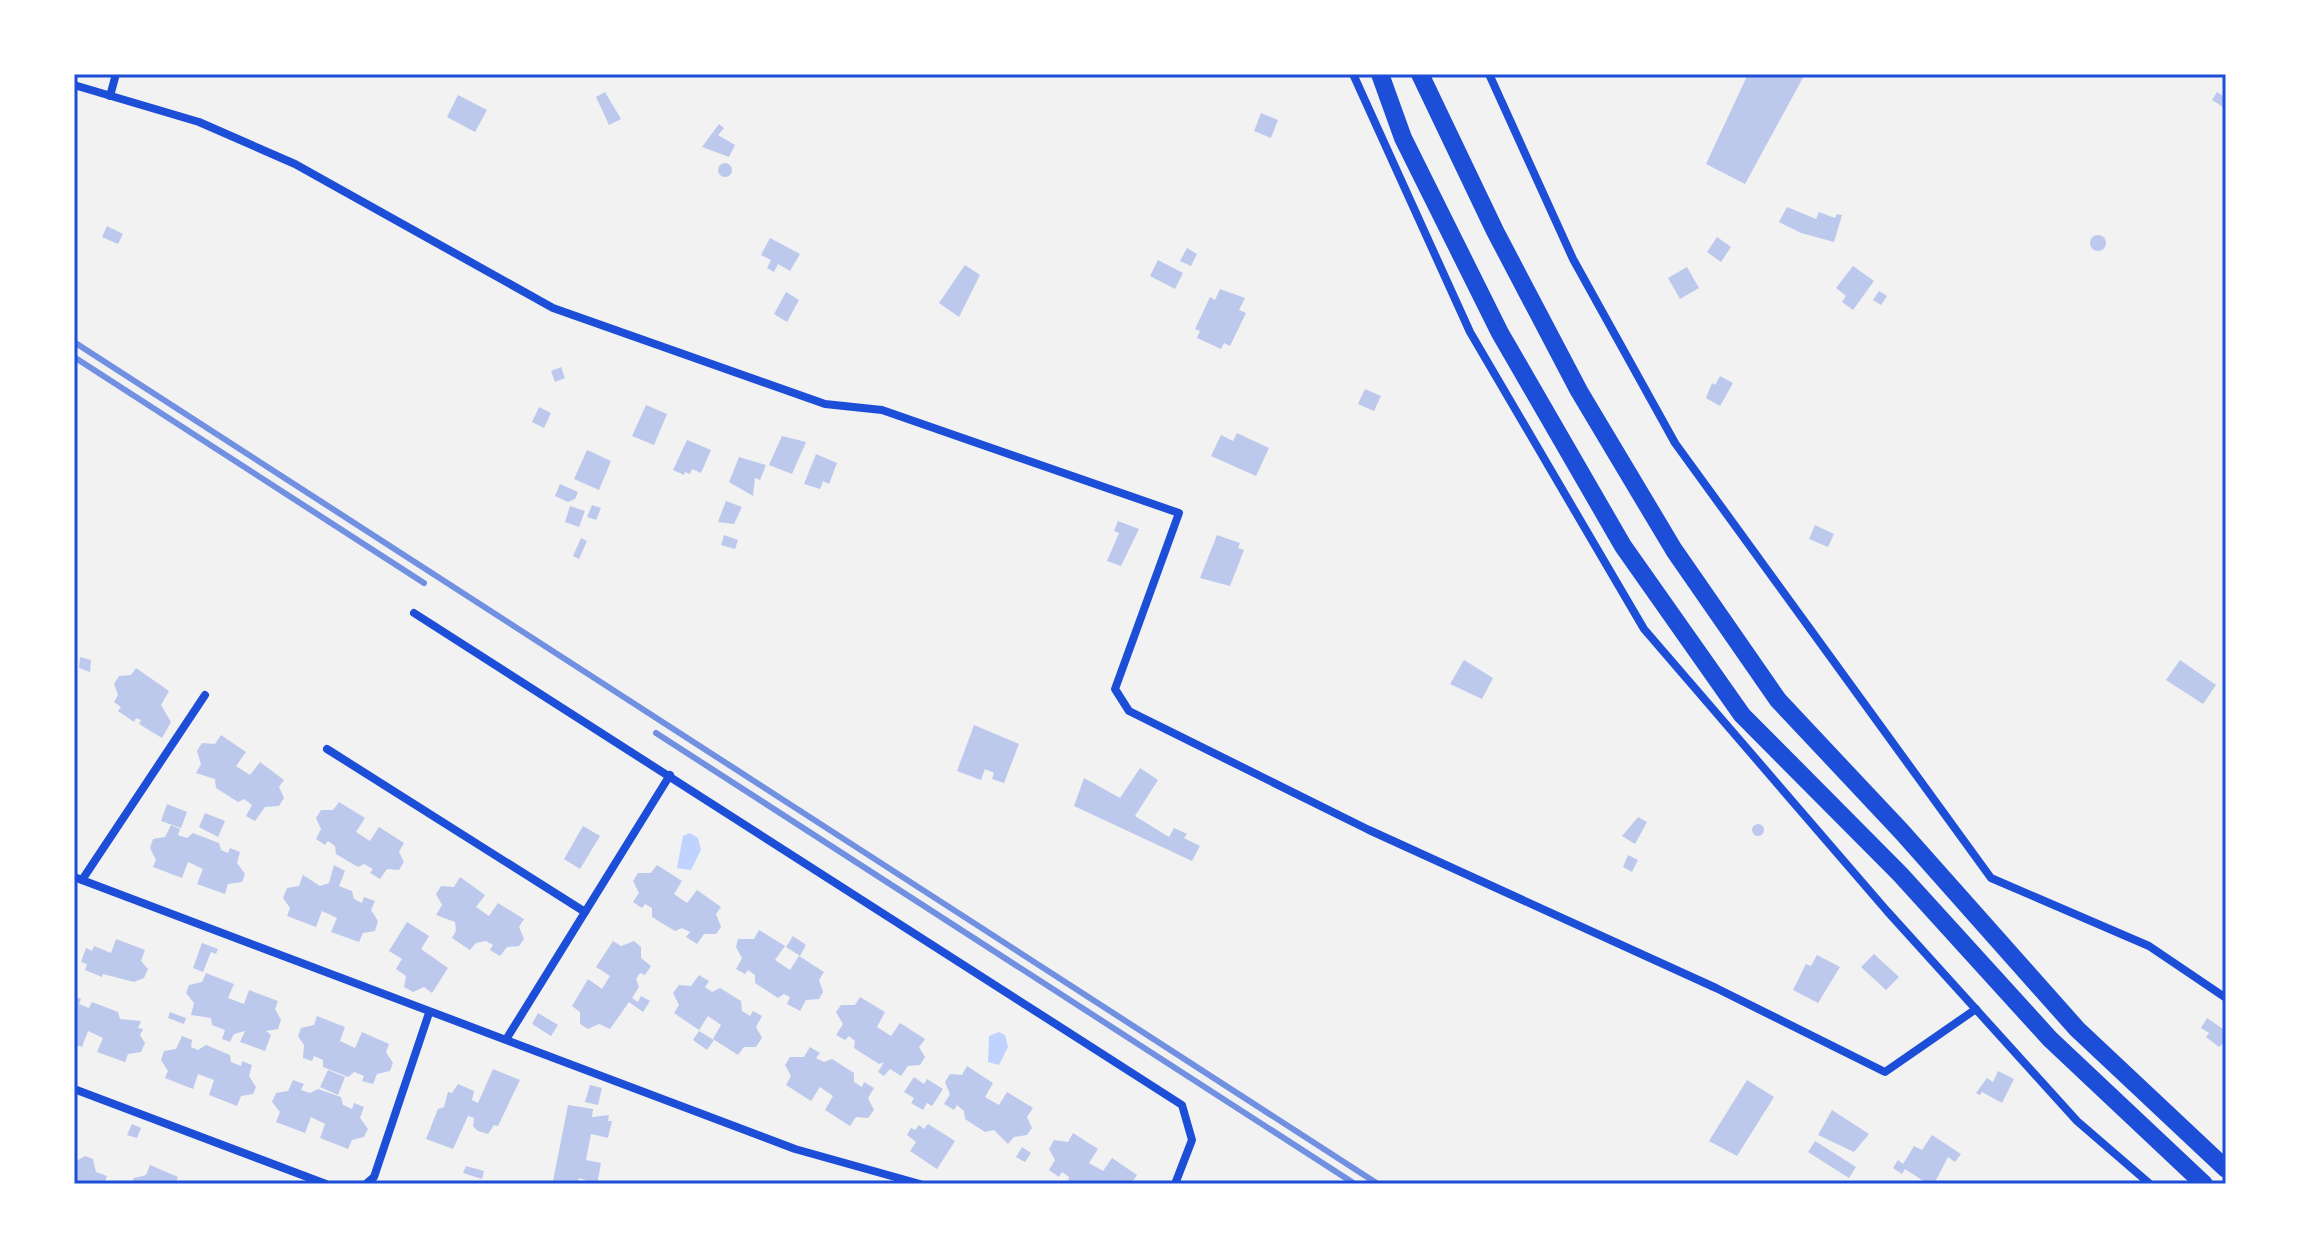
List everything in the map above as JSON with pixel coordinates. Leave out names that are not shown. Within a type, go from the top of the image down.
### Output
[{"type":"highway","points":[[1380,74],[1403,138],[1500,333],[1623,546],[1742,715],[1900,874],[2050,1039],[2204,1184]]},
{"type":"highway","points":[[1420,74],[1495,231],[1579,391],[1674,550],[1778,700],[1902,832],[2077,1029],[2226,1169]]},
{"type":"street","points":[[110,96],[116,74]]},
{"type":"street","points":[[1353,74],[1470,332],[1644,629],[1876,900],[2077,1121],[2150,1184]]},
{"type":"street","points":[[1489,74],[1573,259],[1675,443],[1991,878],[2149,946],[2226,998]]},
{"type":"street","points":[[74,85],[199,122],[295,164],[553,308],[825,404],[882,410],[1179,513],[1115,689],[1129,711],[1369,830],[1716,988],[1885,1072],[1976,1009]]},
{"type":"street","points":[[414,613],[1182,1105],[1192,1140],[1175,1184]]},
{"type":"street","points":[[205,695],[78,879],[795,1149],[920,1184]]},
{"type":"street","points":[[327,749],[585,912]]},
{"type":"street","points":[[507,1038],[670,775]]},
{"type":"street","points":[[366,1184],[374,1177],[429,1013]]},
{"type":"street","points":[[74,1089],[326,1184]]},
{"type":"water","points":[[690,833],[698,838],[701,850],[691,870],[677,868],[683,836]]},
{"type":"water","points":[[999,1032],[1005,1035],[1008,1047],[999,1065],[988,1062],[989,1036]]},
{"type":"building","points":[[1748,74],[1805,74],[1745,184],[1706,164]]},
{"type":"building","points":[[605,92],[621,119],[609,125],[596,97]]},
{"type":"building","points":[[2217,92],[2226,98],[2223,107],[2212,100]]},
{"type":"building","points":[[458,95],[487,110],[475,132],[447,117]]},
{"type":"building","points":[[1261,113],[1278,120],[1271,138],[1254,131]]},
{"type":"building","points":[[719,124],[724,128],[718,135],[735,145],[729,157],[702,147]]},
{"type":"building","points":[[725,163],[732,170],[725,177],[718,170]]},
{"type":"building","points":[[1787,207],[1816,219],[1819,212],[1835,218],[1837,214],[1842,215],[1834,242],[1801,233],[1779,222]]},
{"type":"building","points":[[107,226],[123,234],[118,244],[102,237]]},
{"type":"building","points":[[2098,235],[2106,243],[2098,251],[2090,243]]},
{"type":"building","points":[[1717,237],[1731,247],[1721,262],[1707,252]]},
{"type":"building","points":[[770,238],[800,254],[790,271],[778,264],[774,272],[767,268],[771,260],[761,255]]},
{"type":"building","points":[[1187,248],[1197,254],[1191,266],[1180,261]]},
{"type":"building","points":[[1158,260],[1183,273],[1175,289],[1150,276]]},
{"type":"building","points":[[965,265],[980,275],[959,317],[939,303]]},
{"type":"building","points":[[1853,266],[1874,281],[1853,310],[1842,302],[1846,296],[1836,288]]},
{"type":"building","points":[[1687,267],[1699,288],[1680,299],[1668,278]]},
{"type":"building","points":[[1220,289],[1245,298],[1239,310],[1246,313],[1230,346],[1224,343],[1221,349],[1197,338],[1200,331],[1195,329],[1210,297],[1215,300]]},
{"type":"building","points":[[1879,291],[1887,296],[1881,305],[1873,300]]},
{"type":"building","points":[[786,292],[799,300],[787,322],[774,314]]},
{"type":"building","points":[[561,367],[565,378],[555,382],[551,371]]},
{"type":"building","points":[[1720,376],[1733,383],[1720,406],[1706,398],[1712,383],[1715,385]]},
{"type":"building","points":[[1365,389],[1381,396],[1374,411],[1358,404]]},
{"type":"building","points":[[646,405],[667,414],[654,445],[632,436]]},
{"type":"building","points":[[539,407],[551,413],[544,428],[532,422]]},
{"type":"building","points":[[1237,433],[1269,448],[1256,476],[1211,456],[1221,435],[1233,441]]},
{"type":"building","points":[[782,436],[806,442],[792,474],[769,465]]},
{"type":"building","points":[[687,440],[711,450],[701,473],[692,469],[690,474],[685,472],[684,475],[673,470]]},
{"type":"building","points":[[587,450],[611,461],[599,490],[574,479]]},
{"type":"building","points":[[816,454],[837,463],[829,484],[823,481],[820,489],[804,484]]},
{"type":"building","points":[[739,457],[766,465],[760,480],[755,478],[753,496],[729,482]]},
{"type":"building","points":[[560,484],[578,492],[575,499],[568,502],[555,496]]},
{"type":"building","points":[[726,501],[742,507],[734,524],[718,522]]},
{"type":"building","points":[[592,505],[601,508],[596,520],[587,517]]},
{"type":"building","points":[[570,506],[585,511],[579,527],[565,522]]},
{"type":"building","points":[[1118,521],[1139,529],[1121,566],[1107,561],[1119,533],[1114,531]]},
{"type":"building","points":[[1815,525],[1834,534],[1828,547],[1809,539]]},
{"type":"building","points":[[724,535],[738,540],[735,549],[721,545]]},
{"type":"building","points":[[1217,535],[1240,543],[1238,548],[1244,550],[1230,586],[1200,578]]},
{"type":"building","points":[[581,538],[587,541],[579,559],[573,556]]},
{"type":"building","points":[[80,657],[91,660],[90,672],[79,668]]},
{"type":"building","points":[[1464,660],[1493,678],[1482,699],[1450,684]]},
{"type":"building","points":[[2180,660],[2216,685],[2203,704],[2166,680]]},
{"type":"building","points":[[136,668],[169,691],[161,705],[171,722],[162,738],[139,724],[141,720],[136,718],[134,722],[118,711],[121,707],[114,702],[118,695],[114,684],[119,676],[131,675]]},
{"type":"building","points":[[974,725],[1019,744],[1004,783],[992,779],[994,773],[985,769],[981,780],[957,771]]},
{"type":"building","points":[[221,735],[246,752],[236,766],[250,775],[260,762],[284,780],[279,787],[284,798],[279,806],[265,807],[255,821],[246,816],[252,805],[244,799],[238,802],[216,788],[215,779],[196,773],[201,764],[197,751],[202,743],[215,744]]},
{"type":"building","points":[[1140,768],[1158,780],[1135,816],[1169,837],[1174,828],[1187,834],[1184,838],[1200,846],[1192,861],[1074,806],[1084,778],[1120,798]]},
{"type":"building","points":[[339,802],[365,818],[356,832],[370,841],[379,827],[404,843],[399,852],[404,862],[399,870],[387,869],[380,879],[370,873],[373,869],[364,864],[358,867],[336,854],[335,846],[328,841],[325,845],[316,839],[321,829],[316,818],[321,810],[333,810]]},
{"type":"building","points":[[167,804],[187,812],[181,828],[161,821]]},
{"type":"building","points":[[205,813],[225,821],[218,837],[199,827]]},
{"type":"building","points":[[1638,817],[1647,822],[1635,844],[1622,836]]},
{"type":"building","points":[[1758,824],[1764,830],[1758,836],[1752,830]]},
{"type":"building","points":[[171,825],[180,829],[178,835],[187,838],[193,833],[219,843],[221,850],[228,853],[230,848],[240,852],[237,863],[245,874],[242,882],[228,884],[225,894],[197,884],[203,869],[188,862],[182,878],[153,867],[156,860],[150,848],[153,839],[165,837]]},
{"type":"building","points":[[583,826],[600,836],[580,869],[564,859]]},
{"type":"building","points":[[1628,855],[1638,860],[1632,872],[1623,867]]},
{"type":"building","points":[[334,865],[345,871],[339,886],[352,891],[354,899],[362,903],[364,897],[375,901],[371,910],[378,921],[375,931],[363,933],[359,942],[331,932],[337,918],[322,911],[316,927],[287,916],[290,908],[283,898],[287,888],[299,886],[303,875],[320,886],[329,883]]},
{"type":"building","points":[[657,865],[682,881],[674,894],[687,903],[697,890],[721,907],[716,914],[721,927],[716,934],[704,934],[697,944],[686,937],[690,932],[682,928],[675,931],[652,917],[652,908],[645,904],[642,908],[633,902],[639,893],[633,881],[638,873],[651,873]]},
{"type":"building","points":[[460,877],[485,895],[476,907],[489,916],[498,903],[524,919],[519,927],[524,939],[519,946],[507,947],[500,956],[490,950],[493,945],[486,941],[476,943],[470,950],[452,938],[456,931],[455,922],[436,915],[442,905],[436,894],[441,886],[454,887]]},
{"type":"building","points":[[407,922],[429,936],[421,949],[448,968],[432,993],[424,987],[413,992],[404,987],[406,976],[396,969],[402,959],[389,951]]},
{"type":"building","points":[[759,930],[785,946],[775,960],[790,970],[799,956],[824,972],[819,980],[823,992],[819,999],[806,1000],[800,1011],[787,1004],[790,997],[784,994],[778,998],[755,983],[755,975],[748,970],[745,974],[736,969],[742,958],[736,947],[738,939],[754,939]]},
{"type":"building","points":[[793,936],[806,945],[800,956],[786,947]]},
{"type":"building","points":[[116,939],[145,950],[141,961],[148,969],[144,978],[134,982],[103,974],[102,977],[85,970],[87,964],[81,962],[86,948],[92,951],[94,946],[111,953]]},
{"type":"building","points":[[613,941],[621,946],[634,941],[641,947],[641,958],[651,966],[645,975],[640,973],[636,979],[639,987],[632,998],[638,1002],[641,996],[650,1001],[643,1012],[629,1002],[610,1029],[599,1024],[588,1029],[580,1024],[580,1012],[572,1006],[588,979],[602,989],[610,976],[596,967]]},
{"type":"building","points":[[202,943],[218,949],[216,954],[211,952],[203,972],[193,968]]},
{"type":"building","points":[[1874,954],[1899,977],[1886,990],[1861,967]]},
{"type":"building","points":[[1817,955],[1840,967],[1818,1003],[1793,990],[1806,964],[1811,966]]},
{"type":"building","points":[[206,973],[234,984],[228,998],[244,1004],[249,990],[278,1001],[275,1009],[281,1020],[278,1029],[266,1031],[271,1035],[265,1051],[240,1042],[245,1031],[234,1034],[230,1042],[222,1039],[225,1030],[212,1025],[211,1018],[191,1015],[194,1003],[186,993],[189,985],[202,982]]},
{"type":"building","points":[[699,975],[709,981],[705,987],[712,992],[720,988],[741,1001],[742,1011],[750,1016],[753,1011],[762,1016],[756,1027],[762,1038],[756,1047],[744,1047],[738,1055],[713,1039],[721,1025],[708,1016],[699,1030],[674,1013],[679,1005],[673,993],[679,985],[691,986]]},
{"type":"building","points":[[74,996],[81,999],[79,1004],[89,1008],[92,1002],[118,1012],[120,1019],[141,1021],[138,1028],[143,1029],[140,1035],[145,1043],[141,1052],[128,1054],[125,1062],[97,1052],[103,1038],[88,1031],[82,1047],[74,1044]]},
{"type":"building","points":[[860,997],[885,1012],[877,1027],[891,1036],[900,1023],[925,1039],[919,1047],[925,1057],[920,1065],[908,1066],[901,1076],[890,1069],[884,1076],[878,1072],[884,1062],[879,1064],[854,1048],[855,1041],[849,1036],[845,1040],[836,1035],[843,1024],[836,1012],[841,1005],[855,1005]]},
{"type":"building","points":[[170,1012],[186,1018],[184,1024],[168,1018]]},
{"type":"building","points":[[538,1013],[558,1025],[551,1036],[532,1024]]},
{"type":"building","points":[[317,1016],[345,1027],[340,1041],[355,1048],[362,1032],[389,1044],[386,1052],[393,1063],[390,1071],[377,1074],[373,1084],[362,1081],[364,1076],[354,1072],[348,1077],[323,1067],[323,1060],[314,1056],[312,1061],[303,1058],[304,1045],[298,1036],[301,1028],[314,1025]]},
{"type":"building","points":[[2207,1018],[2226,1031],[2226,1041],[2219,1047],[2206,1037],[2209,1033],[2201,1028]]},
{"type":"building","points":[[699,1031],[714,1040],[707,1050],[693,1040]]},
{"type":"building","points":[[182,1036],[192,1040],[191,1047],[198,1050],[206,1045],[230,1055],[231,1062],[241,1066],[242,1061],[252,1065],[249,1076],[256,1087],[253,1094],[241,1096],[237,1106],[209,1095],[214,1080],[198,1074],[193,1089],[165,1078],[168,1071],[161,1060],[164,1051],[176,1049]]},
{"type":"building","points":[[810,1047],[820,1053],[816,1058],[824,1062],[832,1059],[854,1073],[854,1082],[862,1087],[864,1082],[874,1088],[868,1098],[874,1110],[868,1118],[856,1117],[850,1126],[825,1110],[833,1096],[820,1087],[811,1101],[786,1085],[791,1076],[785,1065],[790,1057],[804,1057]]},
{"type":"building","points":[[967,1066],[993,1083],[985,1097],[999,1105],[1007,1092],[1033,1108],[1027,1117],[1032,1128],[1027,1135],[1014,1137],[1008,1144],[994,1130],[985,1132],[965,1119],[964,1111],[957,1105],[954,1110],[944,1104],[950,1094],[945,1082],[950,1074],[962,1075]]},
{"type":"building","points":[[493,1069],[520,1080],[498,1126],[494,1125],[488,1134],[478,1131],[473,1126],[474,1118],[468,1116],[453,1149],[426,1139],[438,1109],[444,1107],[448,1092],[452,1093],[458,1084],[474,1091],[472,1100],[478,1103]]},
{"type":"building","points":[[328,1070],[345,1077],[338,1095],[320,1087]]},
{"type":"building","points":[[1998,1071],[2014,1079],[2002,1103],[1982,1092],[1980,1095],[1976,1093],[1987,1078],[1993,1082]]},
{"type":"building","points":[[914,1077],[924,1084],[927,1079],[943,1089],[932,1106],[927,1103],[923,1110],[911,1103],[914,1098],[904,1092]]},
{"type":"building","points":[[293,1080],[304,1084],[301,1090],[310,1093],[318,1089],[341,1097],[343,1105],[352,1109],[354,1103],[364,1107],[360,1118],[368,1129],[364,1137],[352,1140],[348,1149],[320,1138],[325,1124],[311,1117],[305,1133],[276,1122],[280,1112],[272,1102],[276,1093],[288,1091]]},
{"type":"building","points":[[1747,1080],[1774,1097],[1737,1156],[1709,1141]]},
{"type":"building","points":[[590,1085],[602,1088],[598,1105],[585,1102]]},
{"type":"building","points":[[568,1105],[593,1109],[592,1117],[609,1115],[608,1121],[612,1121],[608,1138],[591,1134],[586,1160],[601,1163],[597,1184],[579,1178],[578,1184],[553,1181]]},
{"type":"building","points":[[1832,1110],[1869,1134],[1854,1152],[1818,1135]]},
{"type":"building","points":[[132,1124],[141,1128],[137,1138],[127,1135]]},
{"type":"building","points":[[928,1124],[955,1141],[937,1169],[910,1151],[916,1142],[907,1135],[911,1128],[915,1130],[919,1125],[924,1129]]},
{"type":"building","points":[[1073,1133],[1098,1149],[1089,1163],[1103,1171],[1112,1158],[1137,1175],[1131,1184],[1068,1184],[1069,1177],[1062,1172],[1059,1177],[1049,1170],[1055,1160],[1049,1149],[1054,1140],[1068,1142]]},
{"type":"building","points":[[1932,1135],[1961,1154],[1955,1162],[1948,1157],[1934,1184],[1928,1184],[1905,1169],[1902,1174],[1893,1168],[1898,1160],[1903,1164],[1914,1146],[1922,1150]]},
{"type":"building","points":[[1815,1141],[1856,1167],[1849,1178],[1808,1152]]},
{"type":"building","points":[[1022,1147],[1031,1153],[1025,1162],[1016,1157]]},
{"type":"building","points":[[85,1156],[93,1159],[96,1172],[107,1176],[104,1184],[74,1184],[74,1162]]},
{"type":"building","points":[[150,1165],[178,1177],[175,1184],[131,1184],[134,1178],[146,1175]]},
{"type":"building","points":[[466,1166],[484,1171],[482,1179],[463,1173]]},
{"type":"railway","points":[[74,342],[1378,1184]]},
{"type":"railway","points":[[74,357],[424,583]]},
{"type":"railway","points":[[656,733],[1355,1184]]}]
